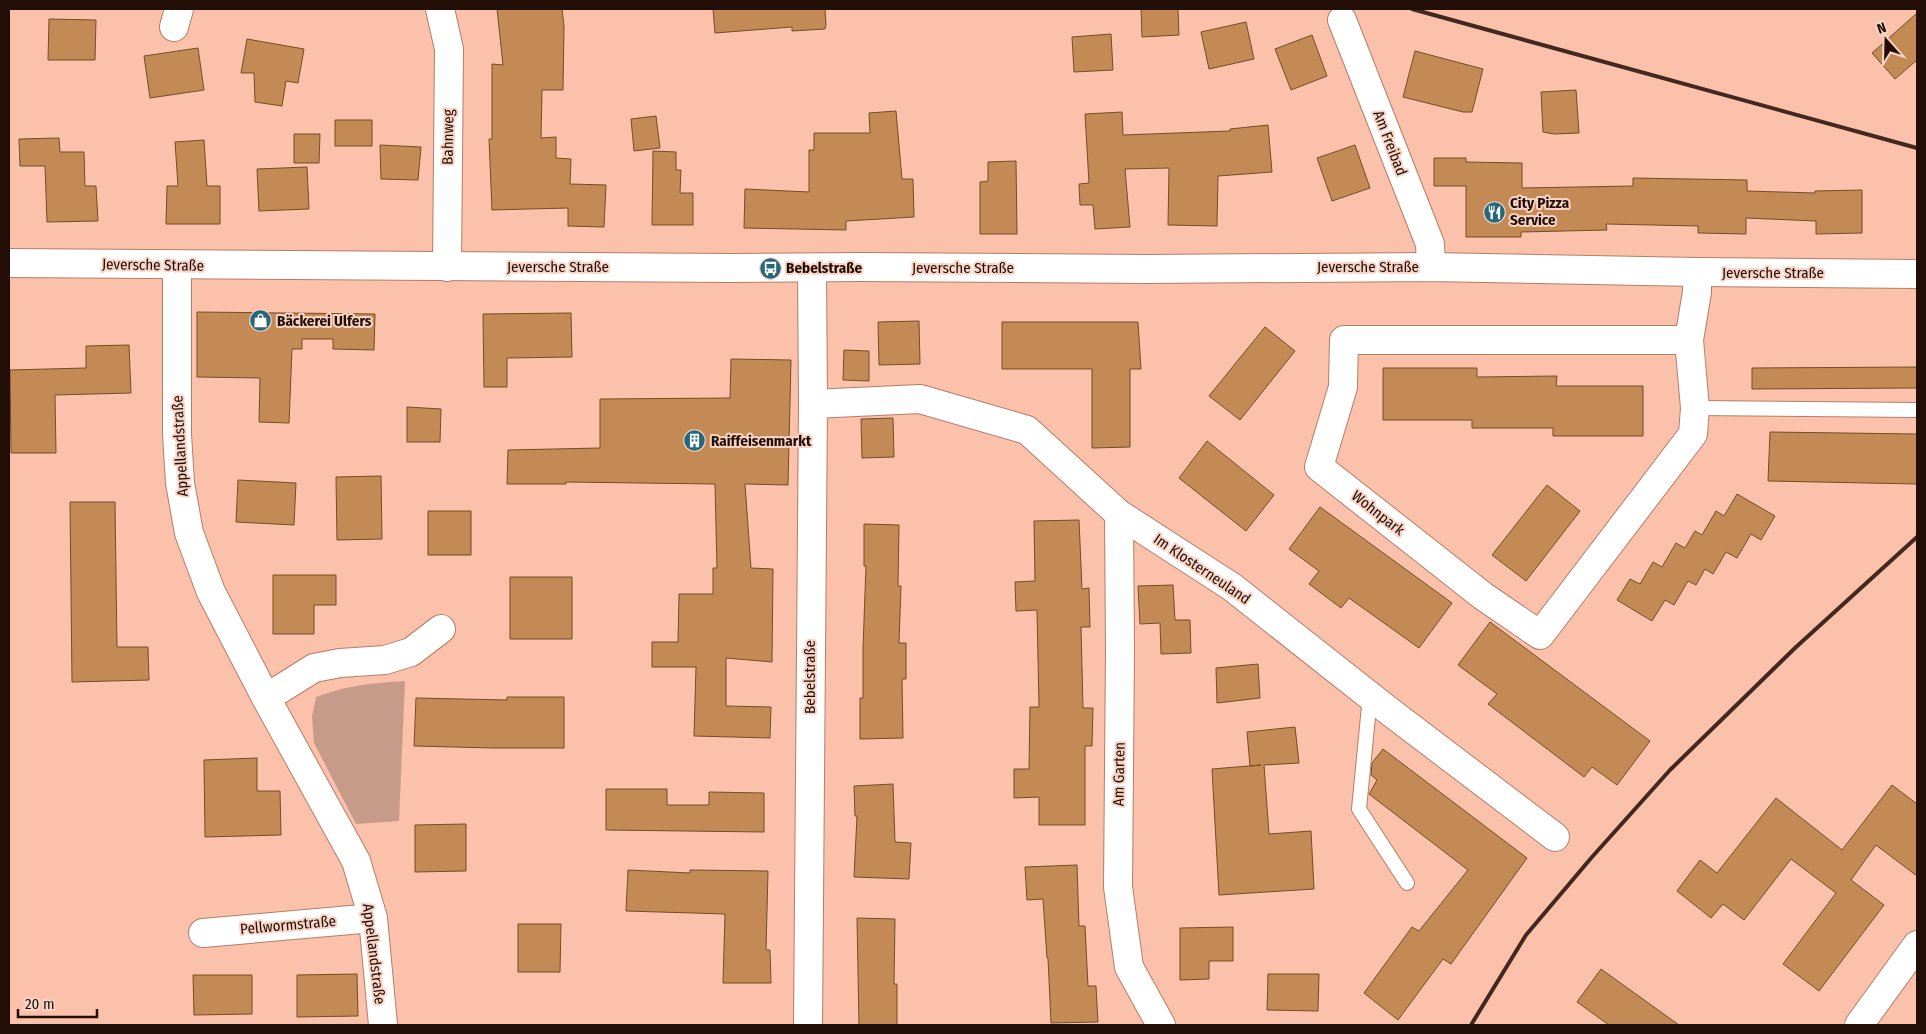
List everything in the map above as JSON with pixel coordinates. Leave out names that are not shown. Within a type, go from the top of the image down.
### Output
[{"type":"street","name":"Bahnweg","points":[[440,9],[449,49],[447,267]]},
{"type":"street","name":"Am Freibad","points":[[1342,20],[1430,244],[1430,267]]},
{"type":"street","name":"Jeversche Straße","points":[[9,263],[447,267],[1430,267],[1917,274]]},
{"type":"street","name":"Appellandstraße","points":[[177,265],[177,434],[180,483],[189,534],[211,592],[266,698],[356,861],[373,918],[383,1025]]},
{"type":"street","name":"Bebelstraße","points":[[808,1025],[813,404],[812,268]]},
{"type":"street","name":"Wohnpark","points":[[1689,340],[1344,340],[1343,387],[1319,466],[1483,596],[1540,635],[1693,434],[1695,408],[1689,340],[1697,292],[1697,272]]},
{"type":"street","name":"Im Klosterneuland","points":[[813,404],[920,399],[1027,430],[1119,514],[1232,587],[1370,696],[1555,837]]},
{"type":"street","name":"Am Garten","points":[[1119,514],[1118,886],[1129,966],[1161,1025]]},
{"type":"street","points":[[266,698],[314,668],[340,663],[385,660],[411,652],[441,629]]},
{"type":"street","name":"Pellwormstraße","points":[[203,933],[373,918]]},
{"type":"street","points":[[1859,1025],[1917,945]]},
{"type":"lane","points":[[1695,408],[1917,410]]},
{"type":"lane","points":[[1370,696],[1359,809],[1407,883]]},
{"type":"shaded area","points":[[405,681],[399,821],[356,824],[314,743],[312,717],[316,697],[360,685]]},
{"type":"building","points":[[497,9],[562,9],[564,26],[563,90],[542,90],[541,138],[556,137],[556,158],[571,159],[570,184],[606,185],[604,227],[568,226],[568,208],[492,210],[489,139],[492,139],[492,64],[503,65]]},
{"type":"building","points":[[713,9],[825,9],[826,25],[825,29],[792,31],[792,27],[715,33]]},
{"type":"building","points":[[1141,9],[1178,9],[1179,35],[1142,37]]},
{"type":"building","points":[[1917,13],[1917,60],[1895,79],[1872,53]]},
{"type":"building","points":[[49,19],[96,20],[95,60],[48,60]]},
{"type":"building","points":[[1246,22],[1254,59],[1209,69],[1201,32]]},
{"type":"building","points":[[1111,34],[1113,70],[1074,72],[1072,37]]},
{"type":"building","points":[[1312,35],[1327,76],[1291,90],[1275,49]]},
{"type":"building","points":[[247,39],[304,49],[298,83],[286,81],[282,106],[255,102],[254,73],[241,73]]},
{"type":"building","points":[[198,48],[204,90],[150,98],[144,56]]},
{"type":"building","points":[[1415,51],[1483,69],[1472,112],[1463,112],[1403,97]]},
{"type":"building","points":[[1576,90],[1579,133],[1554,134],[1543,132],[1541,92]]},
{"type":"building","points":[[896,111],[902,179],[913,179],[914,217],[846,221],[846,230],[744,228],[745,189],[809,192],[809,150],[814,150],[814,133],[870,133],[869,113]]},
{"type":"building","points":[[1122,112],[1123,135],[1230,131],[1230,129],[1268,125],[1272,172],[1218,176],[1217,226],[1168,225],[1169,168],[1125,169],[1130,227],[1095,229],[1093,205],[1080,205],[1079,184],[1089,183],[1085,114]]},
{"type":"building","points":[[656,116],[660,148],[634,151],[631,119]]},
{"type":"building","points":[[335,120],[372,120],[372,146],[335,146]]},
{"type":"building","points":[[294,134],[320,134],[319,163],[294,163]]},
{"type":"building","points":[[59,138],[60,152],[84,152],[85,186],[96,186],[98,221],[47,222],[45,166],[20,166],[19,139]]},
{"type":"building","points":[[204,140],[207,186],[220,186],[220,224],[166,224],[167,186],[178,186],[175,142]]},
{"type":"building","points":[[380,145],[421,147],[418,180],[381,179]]},
{"type":"building","points":[[1355,145],[1370,188],[1332,201],[1317,158]]},
{"type":"building","points":[[653,151],[676,152],[676,170],[681,170],[680,193],[693,193],[693,225],[652,225]]},
{"type":"building","points":[[1434,158],[1466,158],[1466,162],[1522,163],[1522,188],[1633,186],[1633,178],[1747,180],[1747,191],[1815,193],[1815,191],[1862,190],[1862,233],[1816,234],[1816,221],[1746,218],[1746,234],[1698,233],[1698,226],[1606,224],[1607,230],[1521,232],[1521,237],[1466,237],[1466,186],[1434,186]]},
{"type":"building","points":[[1016,161],[1017,234],[980,234],[980,182],[988,181],[988,162]]},
{"type":"building","points":[[307,167],[309,209],[259,211],[257,169]]},
{"type":"building","points":[[197,312],[375,314],[374,350],[333,349],[333,339],[302,339],[302,349],[292,349],[289,423],[259,422],[260,378],[197,377]]},
{"type":"building","points":[[571,313],[572,357],[507,358],[507,387],[484,387],[483,314]]},
{"type":"building","points":[[919,321],[920,364],[879,365],[878,322]]},
{"type":"building","points":[[1002,322],[1138,322],[1141,369],[1130,369],[1130,447],[1092,448],[1092,369],[1002,369]]},
{"type":"building","points":[[1265,327],[1295,351],[1240,420],[1209,396]]},
{"type":"building","points":[[129,345],[131,393],[55,395],[56,453],[11,453],[10,370],[86,368],[86,346]]},
{"type":"building","points":[[844,350],[869,351],[869,381],[843,380]]},
{"type":"building","points":[[731,359],[791,360],[788,485],[745,484],[751,568],[773,569],[772,662],[726,658],[726,706],[771,707],[770,738],[694,736],[696,667],[652,667],[652,642],[678,642],[679,594],[713,594],[713,568],[717,568],[715,484],[566,482],[566,484],[507,484],[508,450],[600,448],[600,399],[730,398]]},
{"type":"building","points":[[1917,367],[1917,388],[1752,389],[1752,368]]},
{"type":"building","points":[[1383,368],[1477,368],[1477,377],[1557,376],[1556,386],[1643,386],[1643,436],[1553,436],[1553,428],[1472,428],[1472,420],[1383,420]]},
{"type":"building","points":[[407,407],[441,409],[440,442],[407,442]]},
{"type":"building","points":[[893,418],[894,457],[862,458],[861,419]]},
{"type":"building","points":[[1770,432],[1917,434],[1917,484],[1768,481]]},
{"type":"building","points":[[1207,441],[1274,495],[1246,531],[1179,478]]},
{"type":"building","points":[[381,476],[382,539],[337,540],[336,477]]},
{"type":"building","points":[[238,480],[296,483],[294,525],[236,522]]},
{"type":"building","points":[[1547,485],[1580,511],[1526,581],[1492,555]]},
{"type":"building","points":[[1737,494],[1775,516],[1761,540],[1751,534],[1737,558],[1726,552],[1713,574],[1705,569],[1696,585],[1688,581],[1674,605],[1665,600],[1652,621],[1617,600],[1630,579],[1640,584],[1653,562],[1662,567],[1676,543],[1685,548],[1695,531],[1702,535],[1716,511],[1724,516]]},
{"type":"building","points":[[70,502],[115,502],[117,647],[148,647],[149,680],[72,682]]},
{"type":"building","points":[[1320,507],[1452,603],[1419,648],[1349,598],[1341,608],[1309,584],[1319,571],[1289,549]]},
{"type":"building","points":[[428,511],[471,511],[471,555],[428,555]]},
{"type":"building","points":[[1079,520],[1082,589],[1089,588],[1090,627],[1081,627],[1083,708],[1093,708],[1092,746],[1085,746],[1085,825],[1039,825],[1039,797],[1014,798],[1014,769],[1029,769],[1030,707],[1039,707],[1037,610],[1016,611],[1015,582],[1035,581],[1034,521]]},
{"type":"building","points":[[864,524],[899,525],[898,586],[901,586],[899,643],[906,643],[906,679],[902,679],[903,738],[860,739],[860,698],[863,698],[866,566],[864,566]]},
{"type":"building","points":[[273,575],[336,575],[336,605],[314,605],[314,634],[273,634]]},
{"type":"building","points":[[510,577],[572,577],[572,639],[510,639]]},
{"type":"building","points":[[1173,585],[1175,620],[1190,620],[1191,653],[1161,654],[1160,623],[1140,624],[1138,586]]},
{"type":"building","points":[[1490,622],[1650,741],[1617,785],[1592,767],[1584,777],[1488,704],[1497,694],[1458,665]]},
{"type":"building","points":[[1258,664],[1260,698],[1217,703],[1216,668]]},
{"type":"building","points":[[507,697],[564,697],[564,748],[414,746],[416,698],[507,700]]},
{"type":"building","points":[[1295,727],[1299,763],[1264,765],[1269,834],[1311,831],[1314,889],[1219,895],[1212,769],[1250,766],[1247,732]]},
{"type":"building","points":[[1383,749],[1527,858],[1451,964],[1443,959],[1398,1020],[1364,993],[1412,927],[1419,931],[1468,870],[1369,794],[1377,780],[1371,775],[1372,763]]},
{"type":"building","points":[[257,758],[257,791],[280,791],[281,835],[205,837],[204,760]]},
{"type":"building","points":[[893,784],[895,842],[911,843],[909,879],[854,877],[857,816],[855,816],[854,786]]},
{"type":"building","points":[[1892,785],[1917,804],[1917,876],[1876,845],[1851,880],[1884,905],[1819,991],[1783,964],[1836,893],[1791,859],[1744,920],[1723,904],[1711,918],[1677,891],[1700,860],[1717,873],[1776,798],[1842,850]]},
{"type":"building","points":[[606,789],[667,789],[667,805],[709,805],[709,792],[764,793],[764,832],[606,830]]},
{"type":"building","points":[[466,824],[466,871],[415,872],[415,825]]},
{"type":"building","points":[[1077,865],[1079,926],[1085,926],[1088,986],[1096,986],[1098,1022],[1051,1023],[1043,899],[1027,900],[1025,867]]},
{"type":"building","points":[[628,870],[690,873],[690,870],[768,871],[766,950],[770,950],[771,983],[723,983],[725,914],[626,911]]},
{"type":"building","points":[[857,918],[895,919],[894,984],[897,984],[897,1025],[859,1025]]},
{"type":"building","points":[[518,924],[561,924],[560,972],[518,972]]},
{"type":"building","points":[[1233,927],[1233,961],[1209,961],[1209,979],[1180,980],[1180,928]]},
{"type":"building","points":[[1601,969],[1679,1025],[1609,1025],[1577,1002]]},
{"type":"building","points":[[357,974],[358,1016],[297,1017],[297,975]]},
{"type":"building","points":[[1268,974],[1319,974],[1318,1011],[1267,1010]]},
{"type":"building","points":[[193,975],[252,975],[252,1014],[194,1015]]},
{"type":"railway","points":[[1412,9],[1917,148]]},
{"type":"railway","points":[[1471,1025],[1526,935],[1592,857],[1670,770],[1795,648],[1917,537]]},
{"type":"place","name":"City Pizza Service","points":[[1494,212]]},
{"type":"place","name":"Bebelstraße","points":[[770,268]]},
{"type":"place","name":"Bäckerei Ulfers","points":[[261,321]]},
{"type":"place","name":"Raiffeisenmarkt","points":[[695,441]]}]
